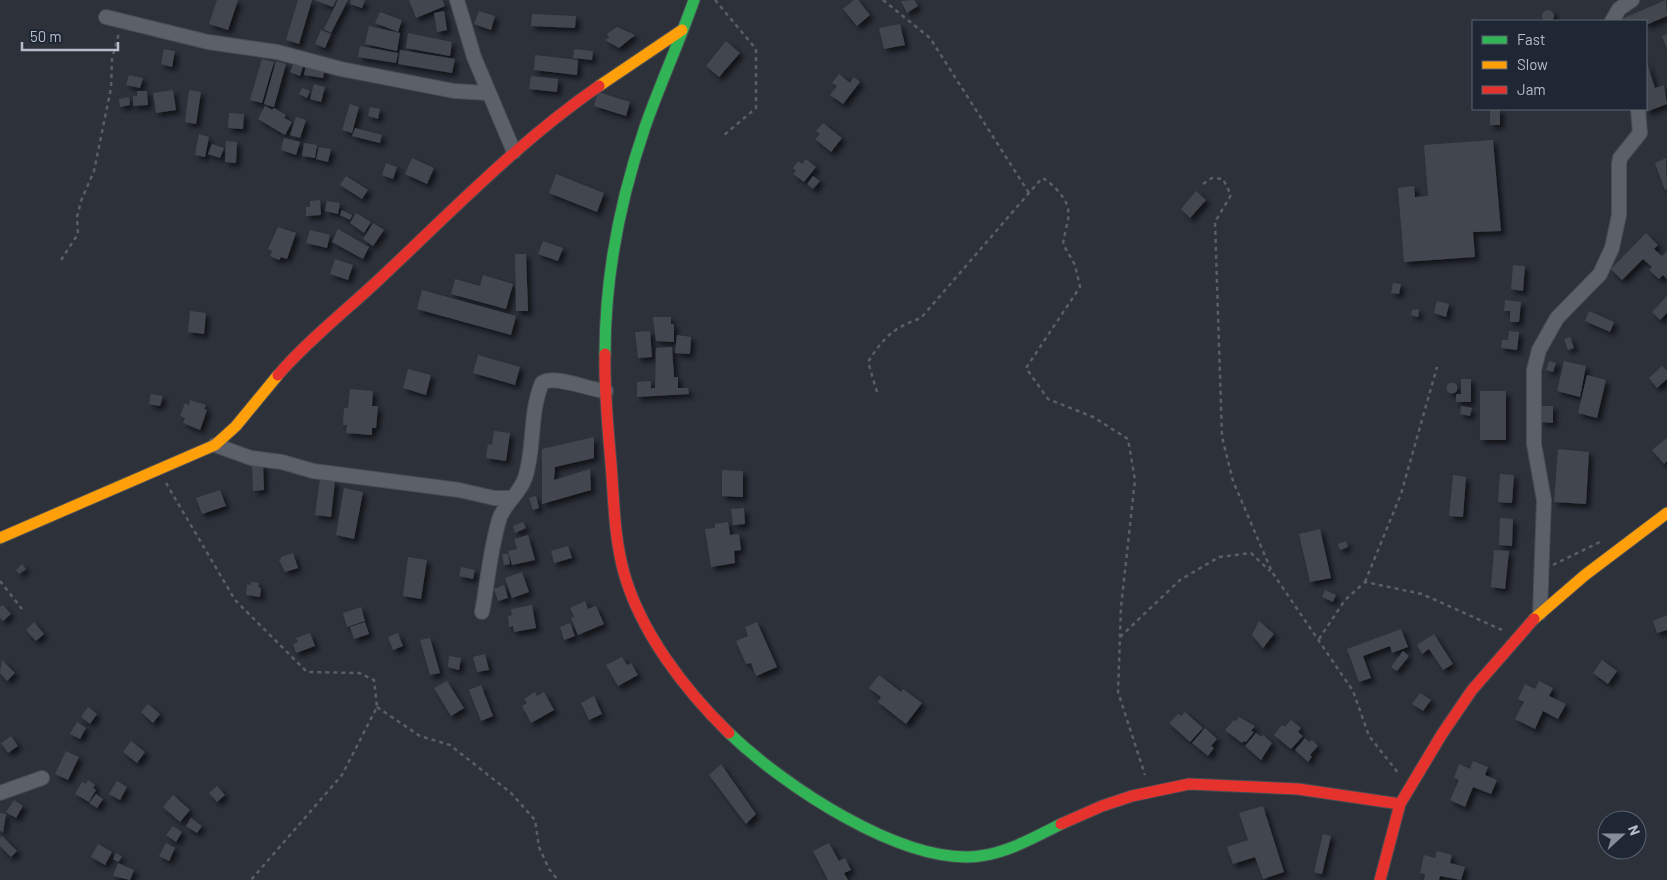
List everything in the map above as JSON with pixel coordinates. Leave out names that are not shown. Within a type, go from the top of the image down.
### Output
[{"type":"street","points":[[457,0],[474,57],[514,152]]},
{"type":"street","points":[[694,0],[645,127],[612,254],[605,319],[606,391],[614,518],[621,564],[629,590],[653,637],[673,666],[729,732],[758,760],[783,779],[888,837],[940,855],[958,857],[976,857],[999,852],[1099,807],[1150,791],[1184,784],[1282,786],[1320,790],[1400,804]]},
{"type":"street","points":[[1613,20],[1620,9],[1632,0]]},
{"type":"street","points":[[106,17],[188,38],[277,52],[341,69],[454,91],[488,93]]},
{"type":"street","points":[[0,538],[158,469],[200,454],[215,445],[236,426],[279,372],[314,337],[366,291],[514,152],[591,92],[682,30]]},
{"type":"street","points":[[1540,613],[1544,500],[1534,444],[1534,370],[1539,350],[1557,318],[1600,274],[1612,248],[1619,214],[1620,158],[1640,133],[1638,110]]},
{"type":"street","points":[[482,612],[500,518],[524,479],[529,462],[533,416],[542,383],[550,380],[592,390],[606,391]]},
{"type":"street","points":[[215,445],[251,458],[282,462],[313,471],[431,486],[494,498],[511,498]]},
{"type":"street","points":[[1380,880],[1400,804],[1472,690],[1540,613],[1585,575],[1667,513]]},
{"type":"street","points":[[0,793],[42,778]]},
{"type":"path","points":[[715,0],[756,49],[756,108],[723,136]]},
{"type":"path","points":[[883,0],[930,38],[1029,193]]},
{"type":"path","points":[[61,260],[78,234],[77,217],[81,201],[94,171],[111,88],[112,59],[120,21]]},
{"type":"path","points":[[877,392],[868,362],[880,342],[898,327],[921,318],[1042,178],[1048,181],[1063,197],[1070,209],[1063,244],[1075,265],[1080,287],[1026,368],[1048,400],[1093,418],[1128,439],[1135,480],[1121,607],[1118,692],[1150,791]]},
{"type":"path","points":[[1203,184],[1212,178],[1223,178],[1231,195],[1215,222],[1222,437],[1233,481],[1272,572],[1353,691],[1369,736],[1410,786]]},
{"type":"path","points":[[1319,640],[1345,600],[1365,582],[1401,494],[1438,366]]},
{"type":"path","points":[[158,469],[235,600],[307,672],[359,673],[374,680],[378,707],[342,775],[251,880]]},
{"type":"path","points":[[1543,570],[1605,538]]},
{"type":"path","points":[[1120,637],[1180,580],[1219,557],[1250,553],[1272,572]]},
{"type":"path","points":[[0,581],[22,609]]},
{"type":"path","points":[[1365,582],[1422,594],[1517,637]]},
{"type":"path","points":[[378,707],[420,736],[450,745],[511,792],[535,820],[539,846],[548,869],[558,880]]},
{"type":"building","points":[[217,0],[238,0],[228,30],[209,24]]},
{"type":"building","points":[[298,0],[312,0],[299,44],[286,40]]},
{"type":"building","points":[[314,0],[336,0],[333,7]]},
{"type":"building","points":[[338,0],[348,0],[331,33],[324,29]]},
{"type":"building","points":[[351,0],[365,0],[362,8],[350,4]]},
{"type":"building","points":[[409,0],[442,0],[445,6],[416,18]]},
{"type":"building","points":[[854,0],[858,0],[870,15],[857,26],[843,9]]},
{"type":"building","points":[[914,0],[918,6],[907,13],[901,1]]},
{"type":"building","points":[[1666,0],[1667,16],[1647,25],[1647,20],[1619,20]]},
{"type":"building","points":[[1546,10],[1550,10],[1554,14],[1552,20],[1544,20],[1542,18],[1542,14]]},
{"type":"building","points":[[444,11],[447,30],[437,32],[434,13]]},
{"type":"building","points":[[479,11],[495,16],[491,30],[474,24]]},
{"type":"building","points":[[380,12],[402,20],[398,32],[375,23]]},
{"type":"building","points":[[532,14],[576,16],[575,28],[531,26]]},
{"type":"building","points":[[900,24],[905,45],[884,49],[879,28]]},
{"type":"building","points":[[369,26],[400,33],[397,51],[365,44]]},
{"type":"building","points":[[617,27],[635,35],[619,48],[605,40],[609,38],[607,34]]},
{"type":"building","points":[[321,30],[331,34],[325,48],[315,44]]},
{"type":"building","points":[[408,33],[452,42],[450,56],[406,48]]},
{"type":"building","points":[[1667,34],[1667,49],[1662,36]]},
{"type":"building","points":[[726,41],[740,53],[719,77],[706,66]]},
{"type":"building","points":[[360,46],[398,53],[396,63],[358,57]]},
{"type":"building","points":[[164,49],[175,51],[172,67],[161,64]]},
{"type":"building","points":[[574,49],[593,51],[592,60],[573,58]]},
{"type":"building","points":[[400,50],[455,59],[452,73],[398,64]]},
{"type":"building","points":[[535,55],[578,60],[577,75],[534,70]]},
{"type":"building","points":[[262,59],[274,62],[262,103],[250,100]]},
{"type":"building","points":[[296,59],[304,63],[300,76],[290,72]]},
{"type":"building","points":[[276,61],[286,64],[274,107],[264,104]]},
{"type":"building","points":[[1647,63],[1655,88],[1664,85],[1667,104],[1646,112]]},
{"type":"building","points":[[306,65],[325,68],[323,78],[304,75]]},
{"type":"building","points":[[839,74],[850,83],[854,77],[860,82],[843,104],[830,95],[837,86],[832,83]]},
{"type":"building","points":[[129,75],[143,78],[140,88],[126,85]]},
{"type":"building","points":[[531,76],[558,79],[557,92],[529,89]]},
{"type":"building","points":[[314,84],[325,87],[321,102],[310,99]]},
{"type":"building","points":[[302,88],[310,91],[307,98],[299,94]]},
{"type":"building","points":[[173,90],[176,110],[156,113],[153,93]]},
{"type":"building","points":[[189,90],[201,92],[196,124],[185,122]]},
{"type":"building","points":[[137,91],[147,91],[148,105],[133,106],[133,96],[137,96]]},
{"type":"building","points":[[598,92],[630,102],[626,116],[594,106]]},
{"type":"building","points":[[129,97],[130,105],[120,107],[119,99]]},
{"type":"building","points":[[350,104],[359,107],[352,133],[342,130]]},
{"type":"building","points":[[265,106],[272,110],[274,108],[286,115],[284,118],[292,122],[285,135],[258,119]]},
{"type":"building","points":[[370,107],[380,109],[378,119],[368,116]]},
{"type":"building","points":[[1490,110],[1500,110],[1500,125],[1490,125]]},
{"type":"building","points":[[229,113],[244,114],[243,129],[228,128]]},
{"type":"building","points":[[296,117],[306,120],[300,138],[290,135]]},
{"type":"building","points":[[823,123],[842,138],[831,152],[815,139],[820,134],[816,131]]},
{"type":"building","points":[[355,128],[382,135],[380,143],[352,136]]},
{"type":"building","points":[[199,134],[209,137],[205,157],[195,155]]},
{"type":"building","points":[[284,138],[300,142],[296,155],[281,150]]},
{"type":"building","points":[[1493,140],[1501,231],[1473,232],[1475,257],[1404,262],[1398,188],[1414,186],[1415,197],[1428,196],[1424,145]]},
{"type":"building","points":[[226,141],[237,142],[236,163],[225,162]]},
{"type":"building","points":[[304,143],[317,145],[315,158],[302,156]]},
{"type":"building","points":[[212,144],[224,148],[220,158],[208,154]]},
{"type":"building","points":[[319,147],[331,149],[328,162],[316,159]]},
{"type":"building","points":[[412,158],[434,168],[427,184],[405,174]]},
{"type":"building","points":[[1666,158],[1667,189],[1665,190],[1655,163]]},
{"type":"building","points":[[806,159],[816,167],[804,182],[793,174],[796,171],[793,168],[798,161],[802,164]]},
{"type":"building","points":[[386,163],[397,167],[393,179],[382,175]]},
{"type":"building","points":[[556,174],[604,193],[597,212],[549,193]]},
{"type":"building","points":[[346,176],[368,190],[362,199],[340,185]]},
{"type":"building","points":[[813,176],[820,181],[813,189],[807,184]]},
{"type":"building","points":[[1196,191],[1206,200],[1190,218],[1181,209]]},
{"type":"building","points":[[320,200],[321,215],[306,216],[306,207],[310,207],[310,201]]},
{"type":"building","points":[[327,201],[340,203],[338,214],[325,211]]},
{"type":"building","points":[[342,210],[352,215],[350,220],[340,215]]},
{"type":"building","points":[[356,213],[371,222],[364,233],[350,223]]},
{"type":"building","points":[[373,223],[384,230],[373,246],[363,239]]},
{"type":"building","points":[[278,227],[296,233],[287,259],[281,257],[279,260],[270,256],[272,251],[268,249]]},
{"type":"building","points":[[338,229],[369,247],[363,259],[332,242]]},
{"type":"building","points":[[310,230],[330,235],[327,248],[306,243]]},
{"type":"building","points":[[1646,233],[1658,245],[1654,249],[1662,256],[1667,251],[1667,279],[1663,275],[1659,279],[1649,270],[1652,267],[1643,259],[1622,280],[1611,269]]},
{"type":"building","points":[[543,241],[563,248],[558,261],[538,254]]},
{"type":"building","points":[[515,254],[526,254],[528,311],[516,311]]},
{"type":"building","points":[[335,259],[353,265],[348,280],[330,274]]},
{"type":"building","points":[[1513,265],[1525,266],[1523,291],[1511,289]]},
{"type":"building","points":[[483,275],[513,284],[506,309],[451,294],[455,279],[480,286]]},
{"type":"building","points":[[1393,283],[1401,284],[1399,294],[1391,293]]},
{"type":"building","points":[[422,290],[516,316],[511,335],[417,309]]},
{"type":"building","points":[[1667,296],[1667,313],[1660,320],[1652,312]]},
{"type":"building","points":[[1505,300],[1521,302],[1519,322],[1510,322],[1510,311],[1504,311]]},
{"type":"building","points":[[1437,301],[1449,304],[1446,317],[1434,313]]},
{"type":"building","points":[[1419,309],[1418,317],[1411,315],[1412,310]]},
{"type":"building","points":[[190,311],[206,313],[204,334],[188,332]]},
{"type":"building","points":[[1589,311],[1614,322],[1610,332],[1585,321]]},
{"type":"building","points":[[653,317],[671,317],[671,324],[674,324],[674,342],[656,341]]},
{"type":"building","points":[[650,331],[652,357],[638,358],[635,332]]},
{"type":"building","points":[[1509,331],[1519,332],[1517,350],[1501,348],[1502,340],[1508,340]]},
{"type":"building","points":[[677,335],[691,337],[690,354],[675,353]]},
{"type":"building","points":[[1570,337],[1574,348],[1568,350],[1564,339]]},
{"type":"building","points":[[672,347],[674,377],[678,377],[678,388],[688,388],[689,394],[637,397],[637,382],[651,381],[651,388],[655,388],[656,348]]},
{"type":"building","points":[[478,355],[520,367],[515,385],[473,373]]},
{"type":"building","points":[[1549,361],[1556,363],[1553,372],[1546,370]]},
{"type":"building","points":[[1564,361],[1586,366],[1580,397],[1557,391]]},
{"type":"building","points":[[1662,366],[1667,371],[1667,379],[1657,388],[1649,378]]},
{"type":"building","points":[[408,369],[431,375],[426,395],[403,388]]},
{"type":"building","points":[[1587,375],[1606,380],[1597,418],[1578,413]]},
{"type":"building","points":[[1461,379],[1471,379],[1471,402],[1456,402],[1456,394],[1461,394]]},
{"type":"building","points":[[1450,383],[1454,383],[1457,388],[1456,392],[1450,393],[1447,390],[1447,386]]},
{"type":"building","points":[[350,389],[373,391],[372,406],[378,406],[376,428],[372,428],[372,435],[346,433],[347,425],[343,425],[344,408],[348,408]]},
{"type":"building","points":[[1480,391],[1506,391],[1506,440],[1480,440]]},
{"type":"building","points":[[151,394],[163,396],[160,406],[149,404]]},
{"type":"building","points":[[190,400],[206,405],[204,409],[207,410],[200,430],[183,423],[185,418],[180,416],[185,403],[189,405]]},
{"type":"building","points":[[1461,406],[1472,408],[1470,416],[1460,414]]},
{"type":"building","points":[[1542,406],[1553,406],[1553,423],[1541,422]]},
{"type":"building","points":[[494,431],[510,433],[506,461],[486,458],[488,444],[492,445]]},
{"type":"building","points":[[594,437],[594,458],[555,467],[554,480],[590,469],[591,490],[542,504],[542,449]]},
{"type":"building","points":[[1667,438],[1667,461],[1664,464],[1652,450]]},
{"type":"building","points":[[1558,449],[1589,452],[1586,504],[1554,502]]},
{"type":"building","points":[[252,464],[263,464],[264,490],[253,491]]},
{"type":"building","points":[[722,470],[743,471],[743,497],[722,496]]},
{"type":"building","points":[[1500,474],[1514,475],[1512,503],[1498,502]]},
{"type":"building","points":[[1453,475],[1466,477],[1463,517],[1449,516]]},
{"type":"building","points":[[320,479],[335,481],[331,517],[315,515]]},
{"type":"building","points":[[344,488],[363,492],[354,539],[336,535]]},
{"type":"building","points":[[220,490],[226,506],[202,514],[196,498]]},
{"type":"building","points":[[536,496],[539,508],[533,510],[529,498]]},
{"type":"building","points":[[744,508],[745,524],[733,525],[731,509]]},
{"type":"building","points":[[1500,518],[1513,519],[1512,546],[1499,545]]},
{"type":"building","points":[[523,522],[526,528],[515,533],[513,526]]},
{"type":"building","points":[[728,522],[730,535],[739,534],[741,550],[734,551],[735,563],[711,567],[705,529],[715,528],[715,524]]},
{"type":"building","points":[[1320,529],[1331,578],[1310,582],[1299,534]]},
{"type":"building","points":[[528,535],[535,560],[512,565],[508,551],[517,549],[514,539]]},
{"type":"building","points":[[1346,541],[1348,547],[1340,550],[1338,544]]},
{"type":"building","points":[[568,546],[572,558],[554,563],[551,551]]},
{"type":"building","points":[[1494,550],[1509,551],[1505,589],[1491,587]]},
{"type":"building","points":[[293,553],[298,568],[285,572],[279,560],[281,557]]},
{"type":"building","points":[[502,554],[508,554],[510,564],[504,565]]},
{"type":"building","points":[[408,557],[427,560],[421,599],[403,596]]},
{"type":"building","points":[[22,564],[26,569],[19,574],[16,570]]},
{"type":"building","points":[[461,567],[475,570],[473,579],[459,576]]},
{"type":"building","points":[[522,572],[529,592],[512,598],[505,578]]},
{"type":"building","points":[[251,582],[259,583],[258,587],[261,588],[260,597],[246,595],[247,584],[251,585]]},
{"type":"building","points":[[504,585],[508,598],[498,601],[494,589]]},
{"type":"building","points":[[1325,590],[1336,595],[1333,602],[1322,597]]},
{"type":"building","points":[[585,601],[588,609],[596,606],[604,624],[578,635],[571,618],[574,617],[570,608]]},
{"type":"building","points":[[3,605],[11,614],[3,621],[0,618],[0,607]]},
{"type":"building","points":[[532,605],[536,628],[514,632],[513,626],[509,627],[508,616],[512,615],[511,609]]},
{"type":"building","points":[[361,607],[365,621],[347,627],[343,613]]},
{"type":"building","points":[[1667,615],[1667,630],[1657,633],[1653,621]]},
{"type":"building","points":[[1259,621],[1274,634],[1263,648],[1252,635]]},
{"type":"building","points":[[34,622],[44,634],[36,641],[26,630]]},
{"type":"building","points":[[365,622],[369,634],[354,639],[350,627]]},
{"type":"building","points":[[757,622],[777,667],[756,676],[751,663],[746,664],[736,641],[748,636],[745,627]]},
{"type":"building","points":[[570,623],[575,636],[564,640],[560,627]]},
{"type":"building","points":[[1401,629],[1408,647],[1392,653],[1390,646],[1363,656],[1371,678],[1359,682],[1347,649]]},
{"type":"building","points":[[310,633],[315,646],[296,653],[293,644],[298,642],[296,638]]},
{"type":"building","points":[[398,633],[403,646],[393,650],[388,637]]},
{"type":"building","points":[[1434,634],[1453,664],[1443,670],[1429,649],[1422,654],[1417,645]]},
{"type":"building","points":[[430,638],[440,673],[430,675],[420,640]]},
{"type":"building","points":[[1403,651],[1409,656],[1397,671],[1391,667]]},
{"type":"building","points":[[485,654],[489,670],[477,672],[473,657]]},
{"type":"building","points":[[449,656],[461,658],[459,670],[448,667]]},
{"type":"building","points":[[622,657],[627,665],[631,663],[638,675],[618,686],[606,665]]},
{"type":"building","points":[[2,660],[15,673],[7,681],[0,673]]},
{"type":"building","points":[[1602,660],[1617,671],[1608,684],[1593,673]]},
{"type":"building","points":[[879,675],[901,692],[903,689],[922,703],[906,724],[878,702],[881,697],[869,688]]},
{"type":"building","points":[[447,681],[464,708],[451,716],[434,688]]},
{"type":"building","points":[[1539,681],[1553,688],[1549,696],[1566,704],[1558,719],[1543,711],[1535,729],[1515,719],[1524,702],[1518,699],[1525,684],[1535,689]]},
{"type":"building","points":[[481,685],[493,716],[481,721],[469,690]]},
{"type":"building","points":[[535,692],[537,696],[544,692],[554,710],[531,723],[522,706],[527,703],[524,699]]},
{"type":"building","points":[[1420,693],[1431,700],[1423,711],[1412,704]]},
{"type":"building","points":[[594,696],[602,714],[589,720],[581,703]]},
{"type":"building","points":[[148,704],[160,714],[153,723],[141,712]]},
{"type":"building","points":[[88,707],[97,714],[90,724],[81,717]]},
{"type":"building","points":[[1185,712],[1203,728],[1190,742],[1169,723],[1178,714],[1181,716]]},
{"type":"building","points":[[1239,717],[1255,726],[1251,731],[1254,732],[1246,742],[1242,743],[1225,730]]},
{"type":"building","points":[[1291,720],[1301,728],[1298,732],[1303,736],[1291,749],[1274,735],[1282,725],[1285,727]]},
{"type":"building","points":[[77,722],[86,728],[80,739],[70,734]]},
{"type":"building","points":[[1205,728],[1217,739],[1211,746],[1214,748],[1208,756],[1192,743]]},
{"type":"building","points":[[1256,733],[1261,737],[1263,735],[1272,743],[1261,760],[1245,746]]},
{"type":"building","points":[[11,736],[18,746],[8,753],[1,743]]},
{"type":"building","points":[[1305,738],[1309,742],[1312,740],[1318,746],[1310,755],[1312,757],[1308,762],[1295,750]]},
{"type":"building","points":[[131,741],[145,752],[137,763],[123,752]]},
{"type":"building","points":[[66,751],[79,757],[68,780],[55,774]]},
{"type":"building","points":[[1473,761],[1488,767],[1485,775],[1497,780],[1491,794],[1473,787],[1465,807],[1450,800],[1459,780],[1454,778],[1459,764],[1470,769]]},
{"type":"building","points":[[721,764],[756,814],[746,824],[709,775]]},
{"type":"building","points":[[88,780],[95,785],[93,788],[96,790],[89,802],[75,794],[82,782],[86,784]]},
{"type":"building","points":[[117,781],[127,787],[120,800],[109,794]]},
{"type":"building","points":[[217,786],[225,795],[217,802],[209,793]]},
{"type":"building","points":[[96,794],[103,799],[97,808],[89,803]]},
{"type":"building","points":[[173,795],[190,810],[180,822],[163,807]]},
{"type":"building","points":[[14,800],[23,806],[16,818],[6,812]]},
{"type":"building","points":[[1263,806],[1284,872],[1263,879],[1255,857],[1233,864],[1227,847],[1248,840],[1239,813]]},
{"type":"building","points":[[0,813],[6,814],[3,832],[0,831]]},
{"type":"building","points":[[191,818],[202,826],[197,833],[186,826]]},
{"type":"building","points":[[173,826],[182,832],[176,842],[166,835]]},
{"type":"building","points":[[1323,834],[1331,836],[1322,874],[1314,872]]},
{"type":"building","points":[[2,836],[17,851],[11,857],[0,846],[0,838]]},
{"type":"building","points":[[166,843],[175,848],[169,861],[159,856]]},
{"type":"building","points":[[829,843],[839,861],[845,858],[851,870],[844,873],[848,880],[828,880],[813,851]]},
{"type":"building","points":[[98,844],[112,852],[105,865],[91,857]]},
{"type":"building","points":[[1437,851],[1452,855],[1450,863],[1465,867],[1461,880],[1440,876],[1439,880],[1424,880],[1425,874],[1420,873],[1424,855],[1435,858]]},
{"type":"building","points":[[116,853],[122,857],[118,862],[113,859]]},
{"type":"building","points":[[118,863],[134,870],[130,880],[113,876]]},
{"type":"traffic: fast","points":[[605,354],[611,268],[628,182],[645,127],[694,0]]},
{"type":"traffic: fast","points":[[729,733],[780,776],[846,818],[881,835],[916,848],[949,856],[980,856],[1012,848],[1061,824]]},
{"type":"traffic: slow","points":[[599,86],[682,30]]},
{"type":"traffic: slow","points":[[0,538],[215,445],[236,426],[278,375]]},
{"type":"traffic: slow","points":[[1534,619],[1585,575],[1667,513]]},
{"type":"traffic: jam","points":[[278,375],[304,348],[490,174],[543,128],[599,86]]},
{"type":"traffic: jam","points":[[605,354],[615,518],[618,546],[624,573],[641,617],[666,659],[696,698],[729,733]]},
{"type":"traffic: jam","points":[[1380,880],[1400,804],[1442,734],[1472,690],[1534,619]]},
{"type":"traffic: jam","points":[[1061,824],[1102,806],[1132,796],[1189,784],[1298,789],[1400,804]]}]
